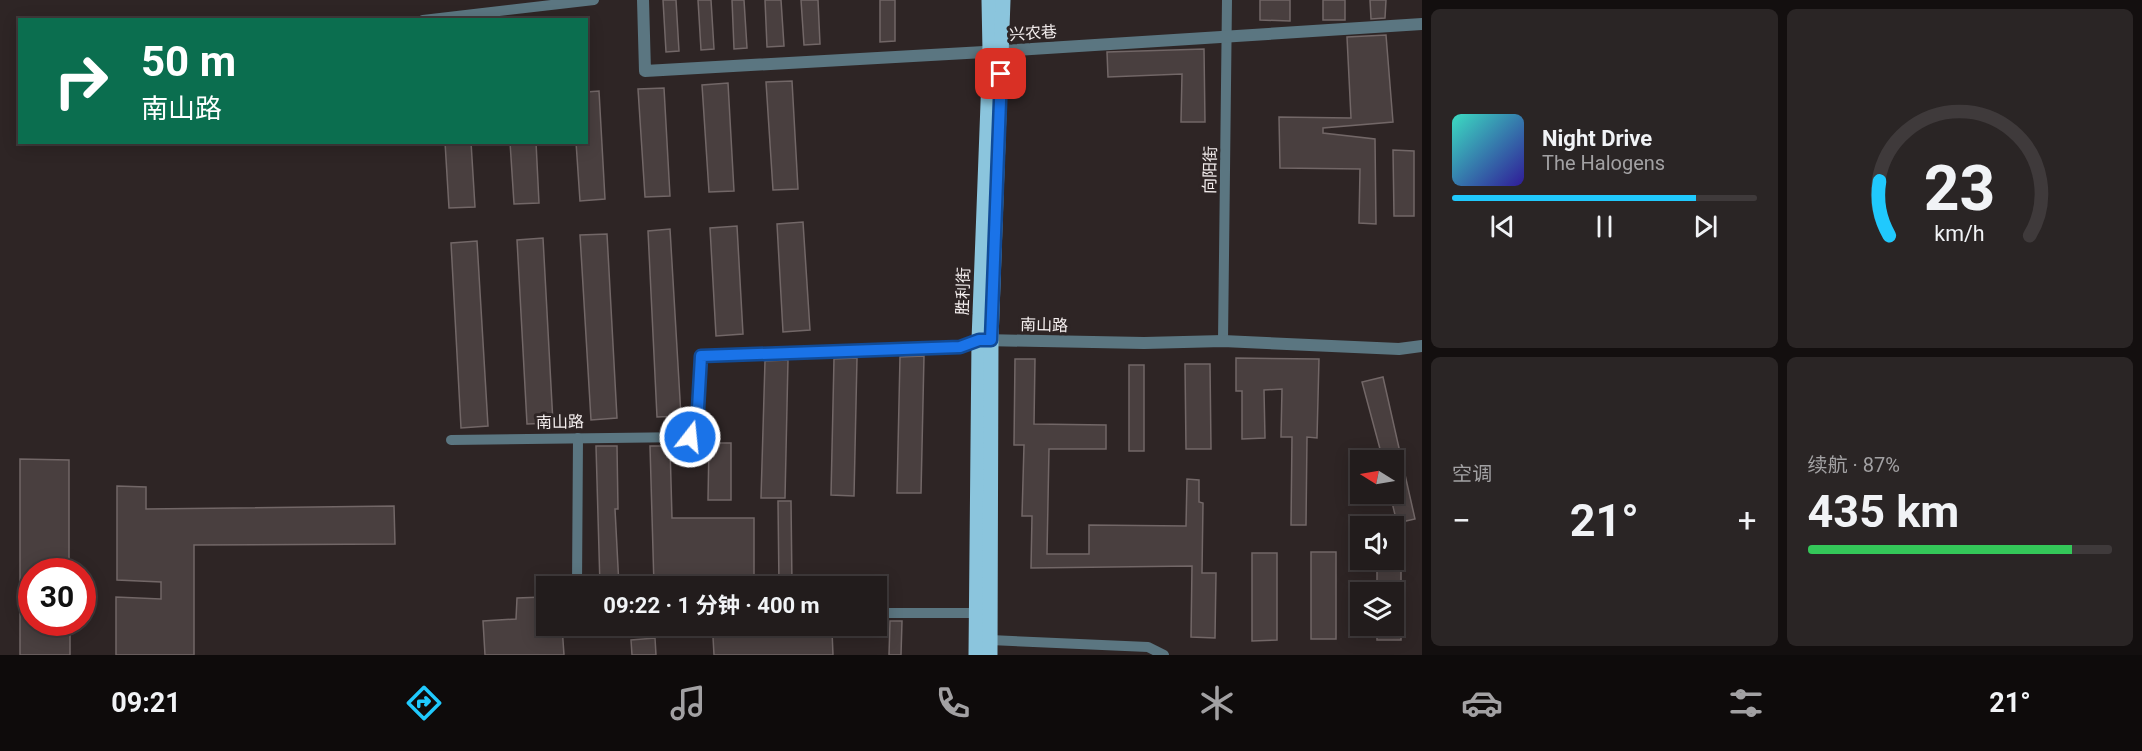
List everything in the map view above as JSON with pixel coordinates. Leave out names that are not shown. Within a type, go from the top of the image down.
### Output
[{"type":"main road","name":"胜利街","points":[[989,0],[996,51]]},
{"type":"main road","name":"胜利街","points":[[976,655],[996,51],[1003,0]]},
{"type":"main road","name":"胜利街","points":[[985,340],[990,647]]},
{"type":"street","points":[[440,18],[594,0]]},
{"type":"street","name":"兴农巷","points":[[643,0],[645,71],[1422,24]]},
{"type":"street","name":"向阳街","points":[[1223,341],[1227,0]]},
{"type":"street","name":"南山路","points":[[451,440],[690,437],[697,426],[701,356],[960,347],[985,340],[1144,344],[1223,341],[1399,349],[1422,346]]},
{"type":"street","points":[[578,438],[578,576]]},
{"type":"street","points":[[887,613],[976,613]]},
{"type":"street","points":[[990,647],[1148,647],[1164,655]]},
{"type":"building","points":[[663,0],[676,0],[679,51],[666,52]]},
{"type":"building","points":[[698,0],[711,0],[714,49],[701,50]]},
{"type":"building","points":[[732,0],[744,0],[747,48],[734,49]]},
{"type":"building","points":[[765,0],[781,0],[784,46],[767,47]]},
{"type":"building","points":[[801,0],[818,0],[820,44],[804,45]]},
{"type":"building","points":[[880,0],[895,0],[895,41],[880,42]]},
{"type":"building","points":[[1260,0],[1290,0],[1290,21],[1260,20]]},
{"type":"building","points":[[1323,0],[1345,0],[1345,20],[1323,20]]},
{"type":"building","points":[[1370,0],[1386,0],[1385,18],[1371,19]]},
{"type":"building","points":[[1386,35],[1393,122],[1323,128],[1323,133],[1375,139],[1376,224],[1359,223],[1360,169],[1280,168],[1279,117],[1351,118],[1347,37]]},
{"type":"building","points":[[1204,49],[1205,122],[1181,122],[1182,74],[1108,77],[1107,52]]},
{"type":"building","points":[[792,81],[798,189],[773,190],[766,82]]},
{"type":"building","points":[[728,83],[734,191],[709,192],[702,85]]},
{"type":"building","points":[[664,88],[670,196],[645,197],[638,89]]},
{"type":"building","points":[[599,91],[605,199],[580,201],[576,144],[588,144],[588,92]]},
{"type":"building","points":[[445,144],[471,144],[475,207],[449,208]]},
{"type":"building","points":[[510,144],[536,144],[539,203],[514,204]]},
{"type":"building","points":[[1393,150],[1414,151],[1414,216],[1394,216]]},
{"type":"building","points":[[803,222],[810,330],[783,332],[777,224]]},
{"type":"building","points":[[737,226],[743,334],[716,336],[710,228]]},
{"type":"building","points":[[670,229],[681,416],[657,417],[648,231]]},
{"type":"building","points":[[607,234],[617,418],[591,420],[580,235]]},
{"type":"building","points":[[543,238],[553,423],[527,424],[517,240]]},
{"type":"building","points":[[477,241],[488,426],[461,428],[451,243]]},
{"type":"building","points":[[924,356],[921,493],[897,493],[900,357]]},
{"type":"building","points":[[857,358],[854,496],[831,495],[834,359]]},
{"type":"building","points":[[1236,358],[1319,359],[1317,438],[1307,437],[1306,525],[1291,525],[1292,437],[1281,437],[1282,389],[1264,390],[1265,438],[1242,439],[1242,391],[1236,391]]},
{"type":"building","points":[[1015,359],[1035,359],[1034,424],[1106,425],[1106,449],[1049,449],[1047,554],[1089,554],[1089,525],[1186,526],[1187,479],[1199,480],[1199,502],[1203,503],[1202,573],[1216,573],[1215,638],[1191,637],[1192,566],[1031,568],[1032,516],[1022,516],[1024,445],[1014,445]]},
{"type":"building","points":[[788,360],[785,498],[761,498],[765,361]]},
{"type":"building","points":[[1185,364],[1210,364],[1211,449],[1186,449]]},
{"type":"building","points":[[1129,365],[1144,365],[1144,451],[1129,451]]},
{"type":"building","points":[[1383,377],[1399,450],[1380,450],[1362,382]]},
{"type":"building","points":[[709,443],[731,443],[731,500],[708,500]]},
{"type":"building","points":[[596,446],[617,446],[618,509],[615,509],[618,576],[600,576]]},
{"type":"building","points":[[650,446],[670,446],[672,518],[754,518],[754,576],[654,576]]},
{"type":"building","points":[[20,459],[69,460],[69,558],[20,558]]},
{"type":"building","points":[[1404,470],[1415,519],[1404,521],[1404,516],[1395,516],[1392,504],[1404,504]]},
{"type":"building","points":[[117,486],[146,487],[146,509],[394,506],[395,544],[194,545],[194,655],[116,655],[116,597],[161,599],[161,582],[117,580]]},
{"type":"building","points":[[778,501],[791,501],[792,576],[779,576]]},
{"type":"building","points":[[1311,552],[1336,552],[1336,639],[1311,639]]},
{"type":"building","points":[[1252,553],[1277,553],[1277,640],[1252,641]]},
{"type":"building","points":[[1377,570],[1401,570],[1401,582],[1377,582]]},
{"type":"building","points":[[536,597],[536,636],[563,636],[564,655],[485,655],[483,621],[516,619],[517,598]]},
{"type":"building","points":[[890,621],[902,621],[901,655],[889,655]]},
{"type":"building","points":[[20,636],[70,636],[70,655],[20,655]]},
{"type":"building","points":[[832,636],[833,655],[714,655],[713,637]]},
{"type":"building","points":[[1377,636],[1401,636],[1401,640],[1377,640]]},
{"type":"building","points":[[655,638],[656,655],[632,655],[631,640]]},
{"type":"route","points":[[690,437],[697,426],[701,356],[960,347],[979,340],[991,340],[1001,74]]}]
